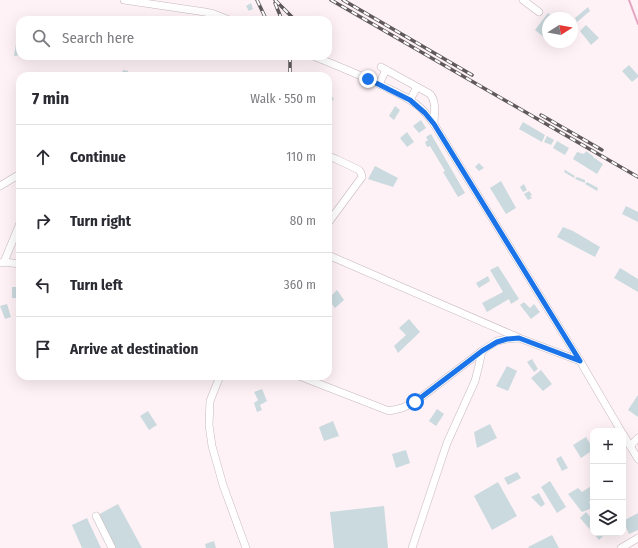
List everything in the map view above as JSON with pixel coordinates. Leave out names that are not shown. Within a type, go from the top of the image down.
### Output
[{"type":"street","points":[[124,0],[205,12],[219,16]]},
{"type":"street","points":[[523,0],[538,12]]},
{"type":"street","points":[[323,60],[379,84],[410,100],[425,113],[434,124],[580,361],[619,428]]},
{"type":"street","points":[[379,84],[384,69],[430,94],[433,97],[434,104],[434,124]]},
{"type":"street","points":[[410,100],[417,87]]},
{"type":"street","points":[[332,158],[362,172],[362,177],[332,218]]},
{"type":"street","points":[[0,186],[16,176]]},
{"type":"street","points":[[16,232],[2,262],[16,264]]},
{"type":"street","points":[[332,257],[519,338],[580,361]]},
{"type":"street","points":[[309,380],[389,411],[402,408],[415,402],[482,351],[497,342],[519,338]]},
{"type":"street","points":[[412,548],[447,443],[474,381],[482,351]]},
{"type":"street","points":[[218,380],[210,401],[209,426],[212,446],[223,485],[246,548]]},
{"type":"street","points":[[630,446],[638,438]]},
{"type":"street","points":[[626,439],[638,459]]},
{"type":"street","points":[[96,516],[112,548]]},
{"type":"street","points":[[621,548],[638,538]]},
{"type":"building","points":[[251,3],[253,9],[249,11],[246,6]]},
{"type":"building","points":[[588,7],[590,11],[578,21],[578,15]]},
{"type":"building","points":[[542,21],[542,36],[535,30]]},
{"type":"building","points":[[586,25],[599,38],[591,45],[580,31]]},
{"type":"building","points":[[16,44],[16,56],[14,56]]},
{"type":"building","points":[[629,65],[638,75],[638,77],[632,82],[622,71]]},
{"type":"building","points":[[395,106],[400,110],[394,120],[389,116]]},
{"type":"building","points":[[421,120],[426,128],[419,133],[413,126]]},
{"type":"building","points":[[523,122],[545,135],[542,142],[519,129]]},
{"type":"building","points":[[407,132],[414,142],[407,147],[400,138]]},
{"type":"building","points":[[431,134],[465,193],[458,197],[430,146],[427,147],[425,142],[428,140],[426,137]]},
{"type":"building","points":[[547,136],[554,140],[551,145],[544,142]]},
{"type":"building","points":[[557,141],[569,148],[565,155],[553,148]]},
{"type":"building","points":[[586,151],[603,164],[597,174],[573,159],[577,152],[584,154]]},
{"type":"building","points":[[479,163],[484,168],[479,171],[475,167]]},
{"type":"building","points":[[375,166],[398,178],[393,187],[368,179]]},
{"type":"building","points":[[565,170],[575,176],[574,178],[564,172]]},
{"type":"building","points":[[577,177],[585,180],[585,183],[575,179]]},
{"type":"building","points":[[501,181],[516,208],[506,214],[490,188]]},
{"type":"building","points":[[587,182],[598,188],[597,191],[585,184]]},
{"type":"building","points":[[524,184],[527,190],[523,192],[520,187]]},
{"type":"building","points":[[529,191],[532,198],[528,200],[524,194]]},
{"type":"building","points":[[626,206],[638,212],[638,222],[622,214]]},
{"type":"building","points":[[563,227],[573,231],[600,247],[595,257],[557,237]]},
{"type":"building","points":[[498,266],[519,299],[511,304],[509,299],[487,312],[482,303],[503,292],[490,270]]},
{"type":"building","points":[[620,268],[638,279],[638,292],[614,278]]},
{"type":"building","points":[[488,276],[490,281],[479,288],[476,283]]},
{"type":"building","points":[[12,287],[16,287],[16,298],[12,298]]},
{"type":"building","points":[[337,290],[344,300],[335,308],[332,304],[332,295]]},
{"type":"building","points":[[524,302],[530,308],[534,304],[540,312],[531,319],[520,305]]},
{"type":"building","points":[[7,304],[11,317],[5,319],[0,306]]},
{"type":"building","points":[[409,319],[420,332],[398,353],[394,346],[406,335],[399,328]]},
{"type":"building","points":[[532,359],[538,369],[534,372],[527,362]]},
{"type":"building","points":[[507,366],[517,371],[508,391],[496,386]]},
{"type":"building","points":[[541,370],[552,384],[543,391],[531,378]]},
{"type":"building","points":[[262,389],[267,401],[260,405],[262,410],[257,412],[254,403],[258,400],[254,392]]},
{"type":"building","points":[[638,395],[638,417],[628,410]]},
{"type":"building","points":[[437,409],[444,414],[436,426],[429,421]]},
{"type":"building","points":[[148,411],[157,425],[149,430],[140,416]]},
{"type":"building","points":[[333,421],[339,436],[324,441],[319,427]]},
{"type":"building","points":[[490,424],[497,438],[477,448],[474,432]]},
{"type":"building","points":[[586,437],[590,443],[590,452],[581,458],[573,445]]},
{"type":"building","points":[[406,450],[410,463],[396,468],[392,454]]},
{"type":"building","points":[[561,456],[568,468],[562,471],[556,459]]},
{"type":"building","points":[[517,472],[521,478],[508,485],[504,478]]},
{"type":"building","points":[[550,481],[566,507],[557,513],[541,487]]},
{"type":"building","points":[[498,482],[517,516],[492,530],[474,496]]},
{"type":"building","points":[[590,487],[590,509],[582,512],[568,494],[578,488],[582,492]]},
{"type":"building","points":[[539,493],[545,504],[541,507],[531,497]]},
{"type":"building","points":[[118,504],[142,548],[114,548],[96,516]]},
{"type":"building","points":[[384,506],[388,548],[334,548],[330,512]]},
{"type":"building","points":[[586,512],[590,517],[590,530],[580,518]]},
{"type":"building","points":[[638,513],[638,530],[629,534],[626,528],[626,519]]},
{"type":"building","points":[[87,518],[101,548],[82,548],[72,525]]},
{"type":"building","points":[[552,535],[559,548],[528,547]]},
{"type":"building","points":[[596,536],[603,536],[599,540]]},
{"type":"building","points":[[214,541],[216,548],[206,548],[205,544]]},
{"type":"waterway","points":[[629,0],[638,24]]},
{"type":"railway","points":[[257,0],[265,16]]},
{"type":"railway","points":[[275,0],[291,16]]},
{"type":"railway","points":[[331,0],[638,177]]},
{"type":"railway","points":[[343,0],[472,75]]},
{"type":"railway","points":[[275,3],[280,16]]},
{"type":"railway","points":[[290,60],[290,72]]},
{"type":"railway","points":[[541,115],[602,150]]},
{"type":"route","points":[[368,79],[410,100],[425,113],[434,124],[580,361],[519,338],[507,339],[497,342],[482,351],[415,402]]}]
